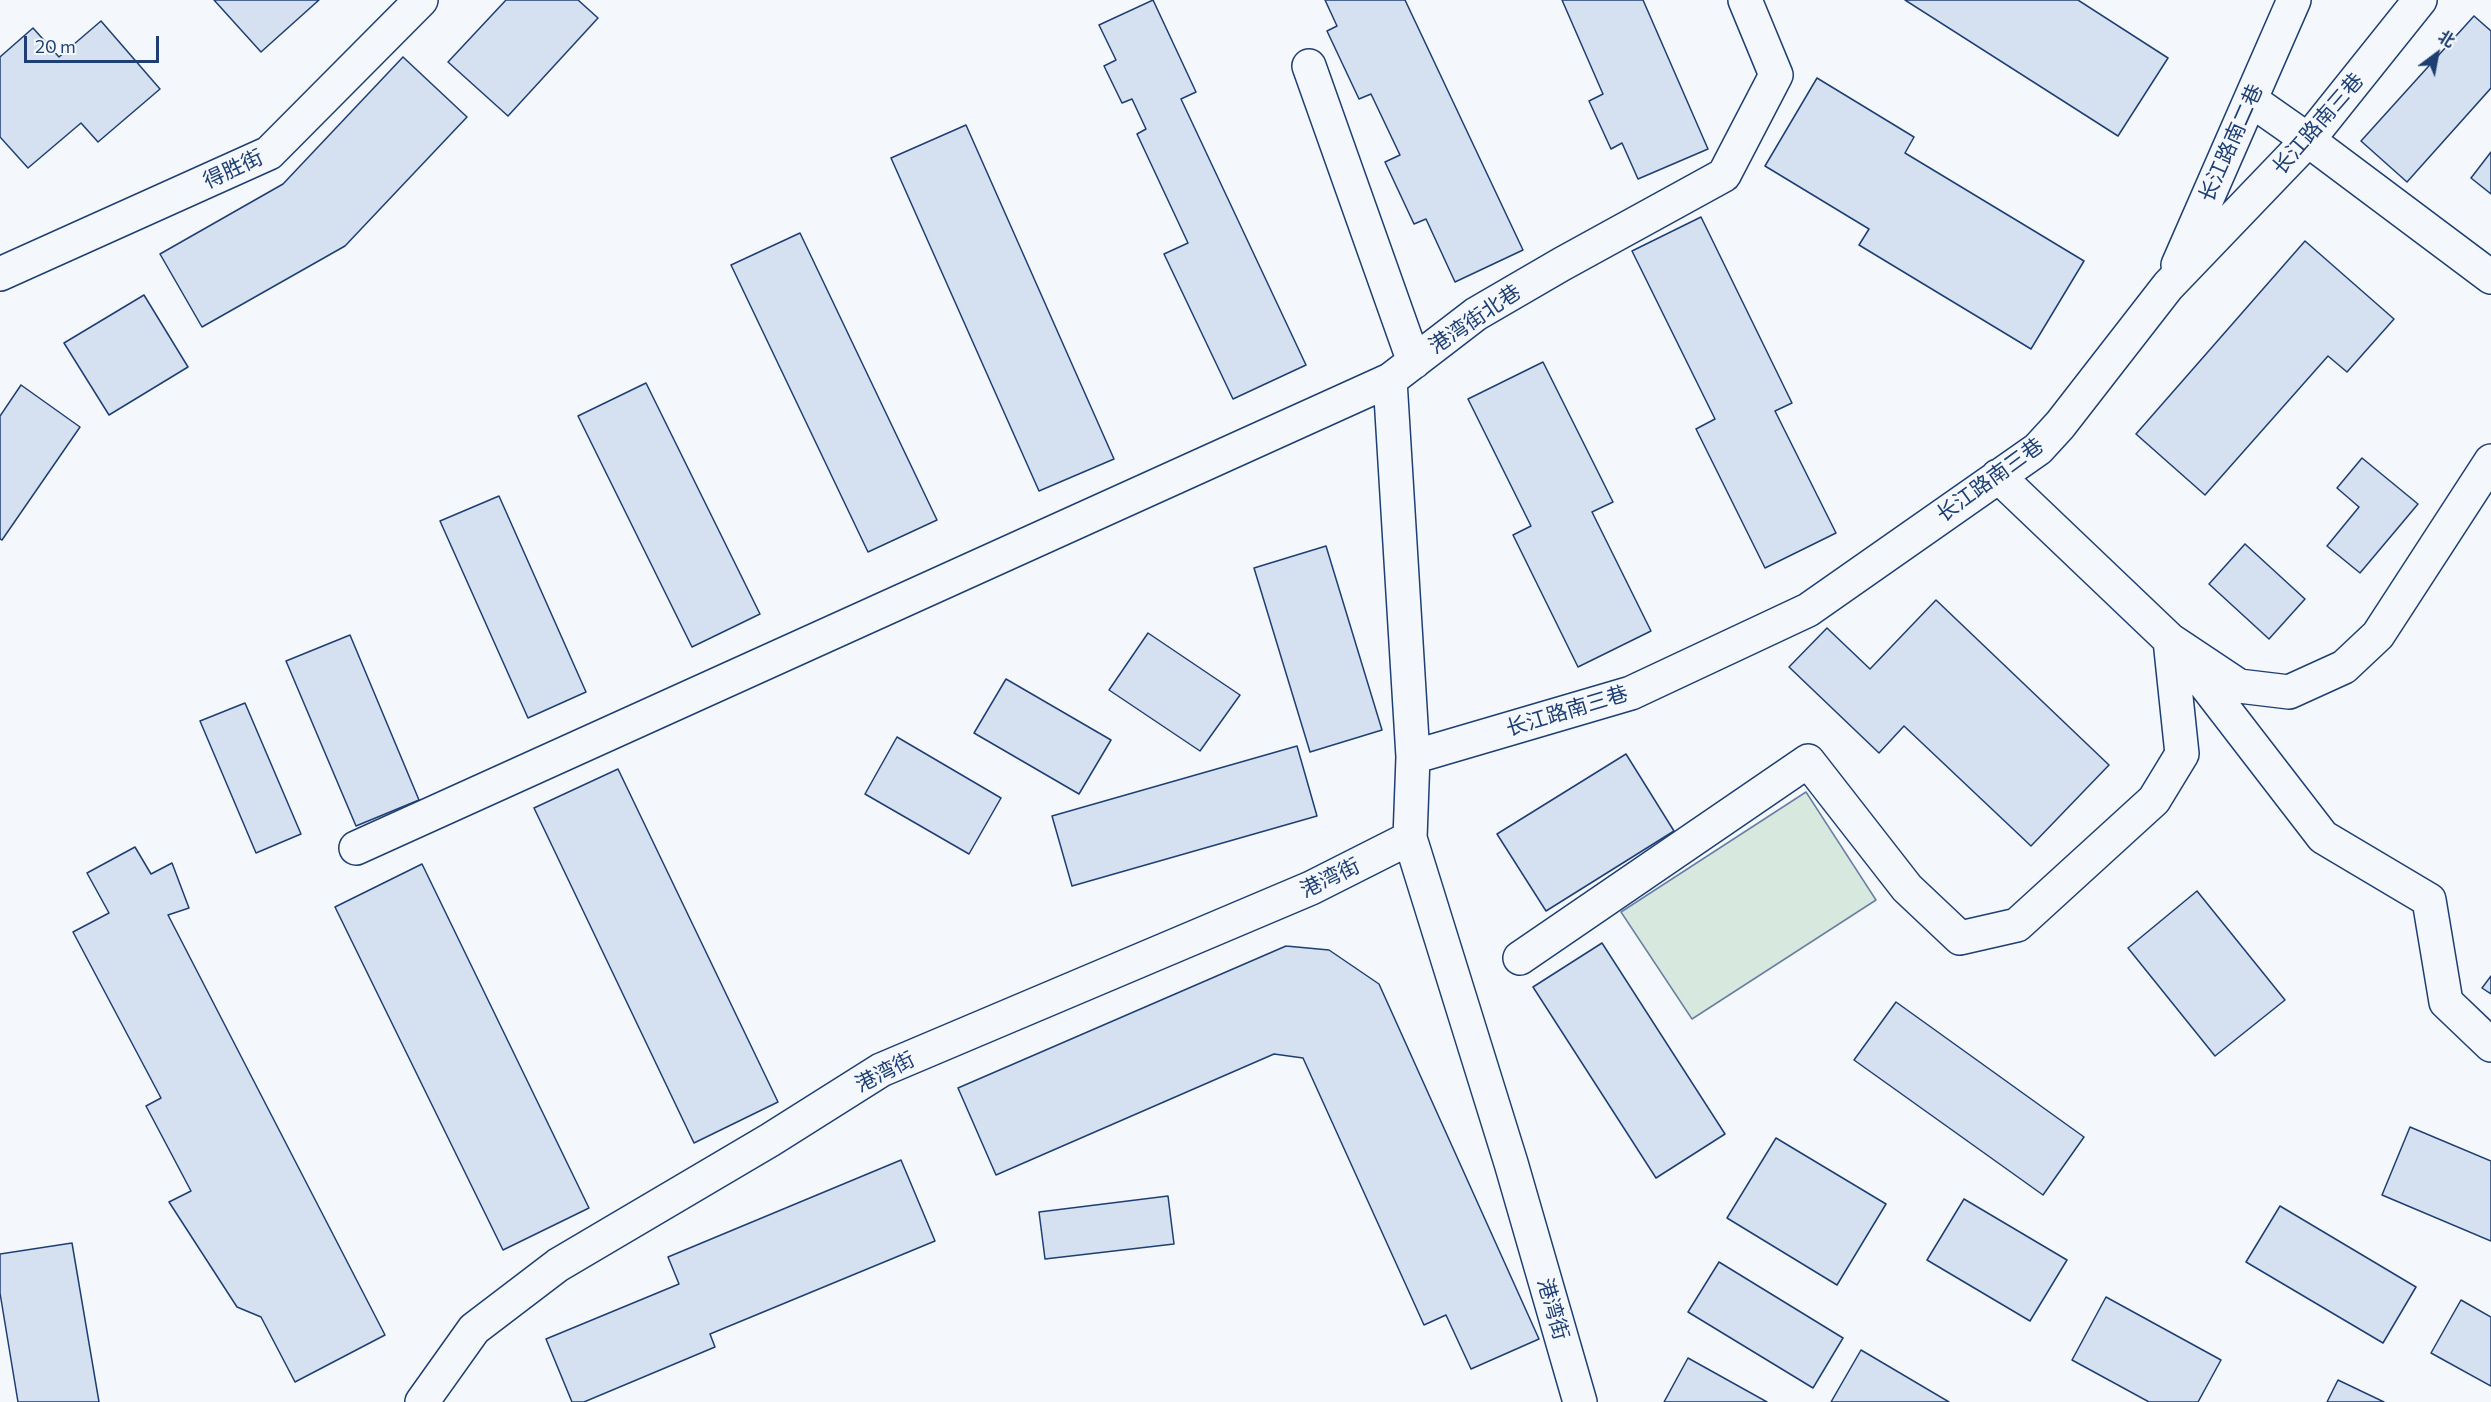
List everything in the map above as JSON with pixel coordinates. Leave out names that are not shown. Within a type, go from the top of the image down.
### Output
[{"type":"street","name":"得胜街","points":[[0,274],[269,153],[421,0]]},
{"type":"street","name":"港湾街北巷","points":[[356,848],[1402,371],[1476,314],[1724,175],[1776,75],[1745,0]]},
{"type":"street","name":"长江路南二巷","points":[[2168,286],[2294,0]]},
{"type":"street","name":"长江路南三巷","points":[[1413,757],[1631,693],[1808,610],[2037,449],[2060,425],[2168,286],[2308,140],[2420,0]]},
{"type":"street","points":[[1309,66],[1402,371],[1413,757]]},
{"type":"street","points":[[2251,100],[2491,277]]},
{"type":"street","points":[[2170,640],[2239,686],[2289,692],[2344,667],[2378,635],[2491,461]]},
{"type":"street","points":[[1998,476],[2170,640],[2323,837],[2429,900],[2446,1002],[2491,1045]]},
{"type":"street","points":[[1520,958],[1808,761],[1907,888],[1960,938],[2017,925],[2154,800],[2182,754],[2170,640]]},
{"type":"street","name":"港湾街","points":[[1413,757],[1410,838],[1511,1163],[1580,1402]]},
{"type":"street","name":"港湾街","points":[[422,1402],[474,1329],[558,1266],[770,1140],[881,1070],[1311,888],[1410,838]]},
{"type":"shaded area","points":[[1806,792],[1876,900],[1692,1019],[1621,912]]},
{"type":"building","points":[[214,0],[319,0],[261,52]]},
{"type":"building","points":[[506,0],[578,0],[598,18],[508,116],[448,62]]},
{"type":"building","points":[[1153,0],[1196,92],[1181,99],[1306,365],[1233,399],[1164,254],[1188,243],[1137,134],[1146,129],[1132,99],[1122,103],[1104,66],[1116,60],[1099,25]]},
{"type":"building","points":[[1325,0],[1405,0],[1523,250],[1455,282],[1426,219],[1414,224],[1385,162],[1400,155],[1371,94],[1359,99],[1327,31],[1337,26]]},
{"type":"building","points":[[1562,0],[1643,0],[1708,149],[1638,179],[1622,143],[1611,149],[1589,101],[1603,94]]},
{"type":"building","points":[[1905,0],[2078,0],[2168,58],[2118,136]]},
{"type":"building","points":[[2474,16],[2491,31],[2491,88],[2407,182],[2361,141]]},
{"type":"building","points":[[101,21],[160,89],[98,142],[81,123],[28,168],[0,137],[0,57],[33,28],[59,57]]},
{"type":"building","points":[[403,57],[467,117],[345,246],[202,327],[160,254],[283,184]]},
{"type":"building","points":[[1817,78],[1914,137],[1905,153],[2084,261],[2031,349],[1859,245],[1869,229],[1765,166]]},
{"type":"building","points":[[966,125],[1114,459],[1039,491],[891,158]]},
{"type":"building","points":[[2491,152],[2491,194],[2471,178]]},
{"type":"building","points":[[1701,217],[1792,403],[1775,411],[1836,533],[1765,568],[1696,429],[1715,419],[1632,251]]},
{"type":"building","points":[[800,233],[937,520],[868,552],[731,265]]},
{"type":"building","points":[[2305,241],[2394,319],[2347,372],[2328,356],[2205,495],[2136,434]]},
{"type":"building","points":[[144,295],[188,367],[109,415],[64,343]]},
{"type":"building","points":[[1543,362],[1613,502],[1592,512],[1651,631],[1578,667],[1513,535],[1531,526],[1468,399]]},
{"type":"building","points":[[646,383],[760,614],[692,647],[578,416]]},
{"type":"building","points":[[21,385],[80,427],[2,540],[0,539],[0,416]]},
{"type":"building","points":[[2362,458],[2418,504],[2360,573],[2327,546],[2359,507],[2337,488]]},
{"type":"building","points":[[499,496],[586,692],[528,718],[440,521]]},
{"type":"building","points":[[2245,544],[2305,599],[2269,639],[2209,584]]},
{"type":"building","points":[[1326,546],[1382,730],[1310,752],[1254,568]]},
{"type":"building","points":[[1936,600],[2109,765],[2031,846],[1904,726],[1879,753],[1789,667],[1827,628],[1870,669]]},
{"type":"building","points":[[1148,633],[1240,695],[1200,751],[1109,690]]},
{"type":"building","points":[[350,635],[419,800],[356,826],[286,661]]},
{"type":"building","points":[[1006,679],[1111,740],[1079,794],[974,733]]},
{"type":"building","points":[[245,703],[301,834],[256,853],[200,721]]},
{"type":"building","points":[[897,737],[1001,798],[969,854],[865,794]]},
{"type":"building","points":[[1297,746],[1317,816],[1072,886],[1052,816]]},
{"type":"building","points":[[1626,754],[1674,831],[1546,911],[1497,834]]},
{"type":"building","points":[[618,769],[778,1102],[694,1143],[534,808]]},
{"type":"building","points":[[135,847],[151,874],[172,863],[189,908],[168,915],[385,1335],[295,1382],[261,1317],[237,1307],[169,1202],[191,1191],[146,1106],[161,1098],[73,932],[109,913],[87,873]]},
{"type":"building","points":[[422,864],[589,1208],[503,1250],[335,907]]},
{"type":"building","points":[[2197,891],[2285,1000],[2215,1056],[2128,948]]},
{"type":"building","points":[[1602,943],[1725,1134],[1656,1178],[1533,987]]},
{"type":"building","points":[[1286,946],[1329,950],[1379,984],[1539,1339],[1471,1369],[1446,1315],[1424,1325],[1303,1058],[1274,1054],[996,1175],[958,1088]]},
{"type":"building","points":[[2491,976],[2491,994],[2482,988]]},
{"type":"building","points":[[1896,1002],[2084,1137],[2043,1195],[1854,1060]]},
{"type":"building","points":[[2410,1127],[2491,1161],[2491,1241],[2382,1195]]},
{"type":"building","points":[[1776,1138],[1886,1204],[1837,1285],[1727,1218]]},
{"type":"building","points":[[901,1160],[935,1241],[710,1334],[715,1347],[584,1402],[572,1402],[546,1339],[679,1284],[668,1257]]},
{"type":"building","points":[[1168,1196],[1174,1244],[1045,1259],[1039,1212]]},
{"type":"building","points":[[1964,1199],[2067,1260],[2030,1321],[1927,1260]]},
{"type":"building","points":[[2280,1206],[2416,1287],[2383,1343],[2246,1262]]},
{"type":"building","points":[[72,1243],[99,1402],[18,1402],[0,1293],[0,1254]]},
{"type":"building","points":[[1719,1262],[1843,1338],[1813,1388],[1688,1312]]},
{"type":"building","points":[[2106,1297],[2221,1360],[2198,1402],[2149,1402],[2072,1360]]},
{"type":"building","points":[[2461,1300],[2491,1317],[2491,1386],[2431,1353]]},
{"type":"building","points":[[1861,1350],[1949,1402],[1831,1402]]},
{"type":"building","points":[[1688,1358],[1767,1402],[1664,1402]]},
{"type":"building","points":[[2338,1380],[2384,1402],[2327,1402]]}]
